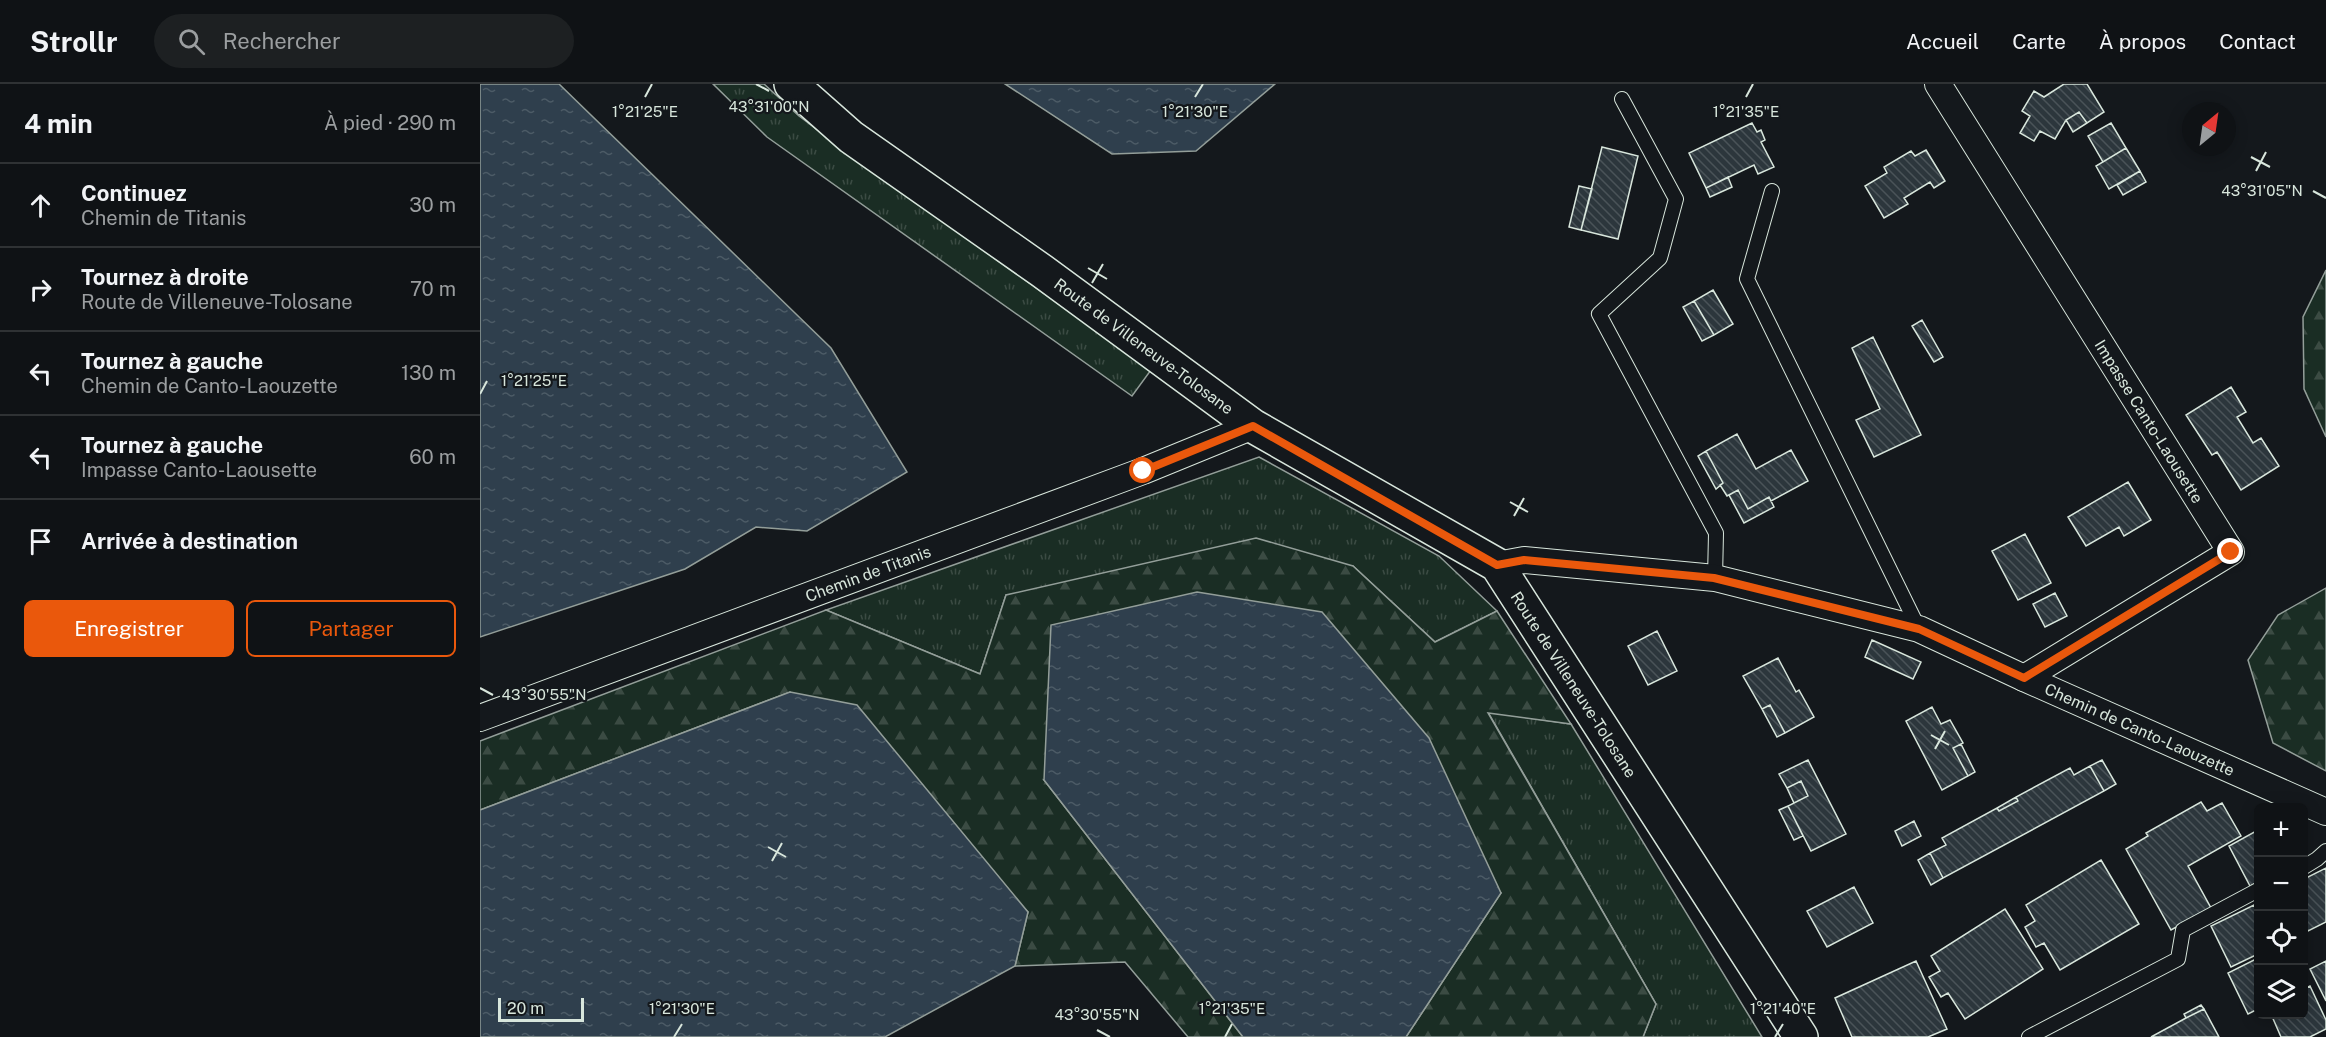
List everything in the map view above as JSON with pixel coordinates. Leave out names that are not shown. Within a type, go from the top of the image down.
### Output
[{"type":"street","name":"Route de Villeneuve-Tolosane","points":[[791,84],[851,137],[1042,271],[1253,426],[1497,565],[1801,1037]]},
{"type":"street","name":"Impasse Canto-Laousette","points":[[1938,84],[2231,552],[2024,678]]},
{"type":"street","name":"Chemin de Titanis","points":[[480,718],[1143,471],[1253,426]]},
{"type":"street","name":"Chemin de Canto-Laouzette","points":[[1497,565],[1524,560],[1714,578],[1919,629],[2326,812]]},
{"type":"lane","points":[[1622,99],[1676,199],[1659,258],[1599,314],[1716,532],[1714,578]]},
{"type":"lane","points":[[1772,191],[1747,279],[1919,629]]},
{"type":"lane","points":[[2308,865],[2326,851]]},
{"type":"lane","points":[[2029,1037],[2178,959],[2183,930],[2254,893]]},
{"type":"green space","points":[[713,84],[764,84],[799,116],[871,170],[1151,370],[1132,396],[767,137]]},
{"type":"green space","points":[[2326,270],[2326,437],[2304,389],[2303,317]]},
{"type":"green space","points":[[1259,457],[1439,556],[1497,611],[1435,642],[1353,566],[1006,595],[980,674],[826,610]]},
{"type":"green space","points":[[1256,538],[1353,566],[1435,642],[1497,611],[1571,724],[1488,713],[1656,1004],[1643,1037],[1406,1037],[1501,893],[1044,780],[1243,1037],[1188,1037],[1125,962],[1015,966],[1028,912],[790,692],[480,810],[480,741],[826,610],[980,674],[1006,595]]},
{"type":"green space","points":[[2326,588],[2326,771],[2273,743],[2248,660],[2278,615]]},
{"type":"green space","points":[[1488,712],[1571,724],[1762,1037],[1643,1037],[1656,1004]]},
{"type":"water","points":[[480,84],[559,84],[831,348],[907,472],[807,531],[756,527],[685,569],[480,637]]},
{"type":"water","points":[[1005,84],[1275,84],[1196,151],[1112,154]]},
{"type":"water","points":[[1197,592],[1322,612],[1429,738],[1501,893],[1406,1037],[1243,1037],[1044,780],[1051,625]]},
{"type":"water","points":[[790,692],[857,705],[1028,912],[1015,966],[885,1037],[480,1037],[480,810]]},
{"type":"building","points":[[2064,84],[2087,84],[2104,112],[2087,123],[2079,112],[2066,120],[2055,139],[2040,131],[2034,141],[2020,133],[2030,116],[2022,111],[2034,91],[2044,97]]},
{"type":"building","points":[[2079,112],[2087,123],[2073,132],[2066,120]]},
{"type":"building","points":[[1752,123],[1757,132],[1761,130],[1765,140],[1761,142],[1774,167],[1758,174],[1754,165],[1706,188],[1689,153]]},
{"type":"building","points":[[2111,123],[2126,148],[2103,162],[2088,136]]},
{"type":"building","points":[[1602,147],[1638,156],[1618,239],[1581,230]]},
{"type":"building","points":[[2126,148],[2140,171],[2109,189],[2096,166]]},
{"type":"building","points":[[1926,150],[1945,181],[1934,188],[1930,182],[1904,198],[1908,204],[1884,218],[1865,186],[1887,173],[1884,167],[1911,151],[1915,156]]},
{"type":"building","points":[[2140,171],[2146,182],[2123,195],[2117,185]]},
{"type":"building","points":[[1728,177],[1732,187],[1710,197],[1706,188]]},
{"type":"building","points":[[1579,186],[1592,189],[1581,230],[1569,227]]},
{"type":"building","points":[[1713,290],[1733,324],[1714,335],[1694,301]]},
{"type":"building","points":[[1694,301],[1714,335],[1702,341],[1683,307]]},
{"type":"building","points":[[1922,320],[1943,357],[1934,362],[1912,326]]},
{"type":"building","points":[[1873,337],[1921,435],[1874,457],[1856,420],[1880,409],[1852,348]]},
{"type":"building","points":[[2231,387],[2246,412],[2237,417],[2253,443],[2261,438],[2279,466],[2241,490],[2217,452],[2212,455],[2186,415]]},
{"type":"building","points":[[1737,434],[1756,469],[1791,450],[1808,481],[1771,501],[1769,497],[1748,509],[1738,490],[1727,496],[1720,485],[1723,483],[1706,451]]},
{"type":"building","points":[[1706,451],[1723,483],[1716,489],[1698,456]]},
{"type":"building","points":[[2128,482],[2151,520],[2124,536],[2119,527],[2086,546],[2068,517]]},
{"type":"building","points":[[1738,490],[1748,509],[1769,497],[1774,507],[1744,523],[1729,495]]},
{"type":"building","points":[[2025,534],[2051,583],[2018,600],[1992,551]]},
{"type":"building","points":[[2055,593],[2067,616],[2045,627],[2033,604]]},
{"type":"building","points":[[1657,631],[1677,671],[1648,685],[1628,646]]},
{"type":"building","points":[[1872,640],[1921,662],[1913,679],[1865,657]]},
{"type":"building","points":[[1778,658],[1796,692],[1799,690],[1814,717],[1785,733],[1770,705],[1762,709],[1743,676]]},
{"type":"building","points":[[1770,705],[1785,733],[1777,737],[1762,709]]},
{"type":"building","points":[[1932,707],[1941,724],[1950,720],[1963,743],[1953,748],[1968,776],[1942,790],[1906,721]]},
{"type":"building","points":[[1961,744],[1975,772],[1968,776],[1953,748]]},
{"type":"building","points":[[1808,760],[1846,834],[1811,851],[1788,806],[1808,796],[1801,781],[1787,788],[1779,774]]},
{"type":"building","points":[[2102,760],[2116,784],[2104,791],[2090,766]]},
{"type":"building","points":[[2090,766],[2104,791],[1943,878],[1930,853],[1946,845],[1942,838],[1997,808],[1999,811],[2018,801],[2016,797],[2070,768],[2074,775]]},
{"type":"building","points":[[1801,781],[1808,796],[1794,803],[1787,788]]},
{"type":"building","points":[[2016,797],[2018,801],[1999,811],[1997,808]]},
{"type":"building","points":[[2201,802],[2207,811],[2222,803],[2241,836],[2188,866],[2211,908],[2171,930],[2126,849],[2148,836],[2146,833]]},
{"type":"building","points":[[1788,806],[1803,836],[1794,840],[1779,810]]},
{"type":"building","points":[[1914,821],[1921,836],[1902,846],[1895,831]]},
{"type":"building","points":[[2254,832],[2254,884],[2250,886],[2229,846]]},
{"type":"building","points":[[1930,853],[1943,878],[1931,885],[1918,860]]},
{"type":"building","points":[[2101,860],[2139,924],[2060,970],[2044,943],[2036,947],[2025,927],[2035,921],[2026,905]]},
{"type":"building","points":[[2326,868],[2326,922],[2308,931],[2308,911],[2308,877]]},
{"type":"building","points":[[1854,887],[1873,923],[1827,947],[1807,911]]},
{"type":"building","points":[[2254,905],[2254,956],[2231,967],[2211,926]]},
{"type":"building","points":[[2005,909],[2043,969],[1965,1019],[1948,993],[1941,997],[1929,977],[1940,971],[1931,956]]},
{"type":"building","points":[[2254,960],[2254,1011],[2248,1014],[2228,973]]},
{"type":"building","points":[[1916,961],[1947,1029],[1928,1037],[1852,1037],[1835,998]]},
{"type":"building","points":[[2326,961],[2326,1001],[2310,969]]},
{"type":"building","points":[[2310,986],[2326,1020],[2326,1029],[2310,1037],[2281,1037],[2273,1019],[2308,1019],[2308,987]]},
{"type":"building","points":[[2201,1005],[2204,1009],[2186,1018],[2184,1014]]},
{"type":"building","points":[[2204,1009],[2219,1037],[2151,1037],[2186,1018]]},
{"type":"route","points":[[1143,471],[1253,426],[1497,565],[1524,560],[1714,578],[1919,629],[2024,678],[2231,552]]}]
